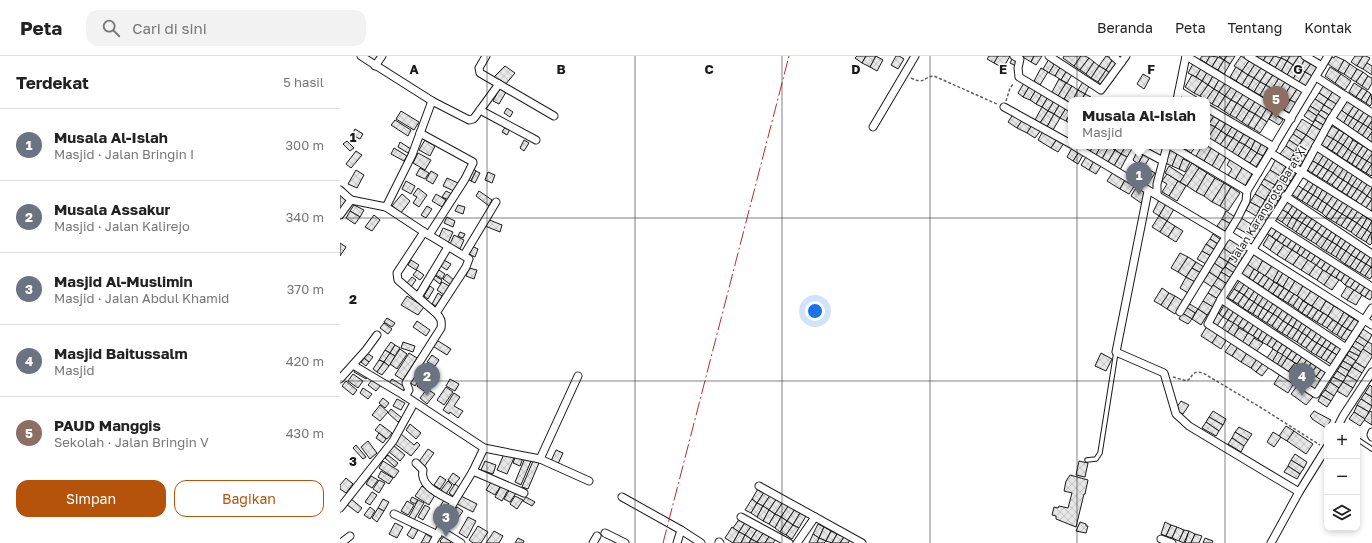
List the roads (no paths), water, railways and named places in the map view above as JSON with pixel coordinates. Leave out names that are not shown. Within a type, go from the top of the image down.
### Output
[{"type":"street","points":[[361,56],[432,101],[469,120],[473,119],[499,84]]},
{"type":"street","points":[[375,66],[382,56]]},
{"type":"street","points":[[486,56],[479,70],[480,73],[554,116]]},
{"type":"street","points":[[873,127],[915,56]]},
{"type":"street","points":[[1014,56],[1020,59],[1018,77],[1068,106]]},
{"type":"street","points":[[1048,56],[1057,58],[1101,90],[1126,56]]},
{"type":"street","points":[[1113,56],[1121,63]]},
{"type":"street","points":[[1178,97],[1186,56],[1291,119]]},
{"type":"street","points":[[1248,56],[1307,91]]},
{"type":"street","points":[[1305,56],[1322,66]]},
{"type":"street","points":[[1180,312],[1228,235],[1246,201],[1247,191],[1328,56]]},
{"type":"street","points":[[1316,77],[1372,113]]},
{"type":"street","points":[[1179,91],[1189,97]]},
{"type":"street","name":"Jalan Karangroto Barat XI","points":[[1330,372],[1316,394],[1208,324],[1221,300],[1302,172],[1331,119],[1346,96]]},
{"type":"street","points":[[386,207],[412,155],[432,101]]},
{"type":"street","points":[[1004,107],[1068,142]]},
{"type":"street","points":[[480,110],[536,140]]},
{"type":"street","points":[[1210,110],[1272,150],[1302,172],[1372,216]]},
{"type":"street","points":[[1331,119],[1372,147]]},
{"type":"street","points":[[405,396],[409,390],[406,383],[441,328],[442,321],[436,313],[398,280],[397,273],[466,179],[473,163],[420,133]]},
{"type":"street","points":[[1210,143],[1258,173]]},
{"type":"street","points":[[1316,146],[1372,183]]},
{"type":"street","points":[[1079,149],[1253,250],[1372,325]]},
{"type":"street","points":[[1140,149],[1160,160]]},
{"type":"street","points":[[1166,149],[1160,160],[1157,184],[1152,192],[1116,352],[1164,374],[1176,414],[1189,426],[1299,492]]},
{"type":"street","points":[[1176,149],[1247,191]]},
{"type":"street","points":[[340,190],[351,200],[386,207],[469,259],[469,262],[436,313]]},
{"type":"street","points":[[1286,196],[1372,254]]},
{"type":"street","points":[[340,215],[351,200]]},
{"type":"street","points":[[464,255],[496,202]]},
{"type":"street","points":[[1270,222],[1372,287]]},
{"type":"street","points":[[418,297],[448,247]]},
{"type":"street","points":[[1237,275],[1346,348]]},
{"type":"street","points":[[1221,300],[1330,372],[1372,308]]},
{"type":"street","points":[[340,379],[353,366],[377,335]]},
{"type":"street","points":[[353,366],[405,396],[484,448],[540,459],[589,481]]},
{"type":"street","points":[[1340,423],[1372,372]]},
{"type":"street","points":[[540,459],[578,376]]},
{"type":"street","points":[[340,508],[393,441],[414,403]]},
{"type":"street","points":[[433,543],[484,448]]},
{"type":"street","points":[[1271,543],[1299,492],[1324,453]]},
{"type":"street","points":[[416,464],[423,470],[423,477],[428,487],[454,502]]},
{"type":"street","points":[[473,471],[524,493]]},
{"type":"street","points":[[759,486],[862,543]]},
{"type":"street","points":[[622,497],[701,543]]},
{"type":"street","points":[[394,514],[462,543]]},
{"type":"street","points":[[741,517],[789,543]]},
{"type":"street","points":[[797,543],[815,517]]},
{"type":"street","points":[[677,543],[681,530]]},
{"type":"street","points":[[605,533],[625,543]]},
{"type":"street","points":[[341,543],[350,536]]},
{"type":"street","points":[[593,543],[597,536]]},
{"type":"street","points":[[1161,539],[1172,543]]},
{"type":"lane","points":[[1087,460],[1096,459],[1100,454],[1116,352]]},
{"type":"lane","points":[[1360,441],[1372,449]]},
{"type":"place","name":"PAUD Manggis","points":[[1276,119]]},
{"type":"place","name":"Musala Al-Islah","points":[[1139,195]]},
{"type":"place","name":"Musala Assakur","points":[[427,396]]},
{"type":"place","name":"Masjid Baitussalm","points":[[1302,396]]},
{"type":"place","name":"Masjid Al-Muslimin","points":[[446,537]]}]
